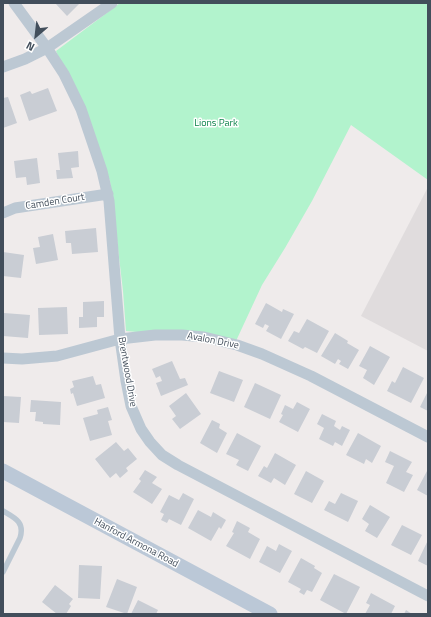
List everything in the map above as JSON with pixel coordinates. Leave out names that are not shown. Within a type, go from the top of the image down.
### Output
[{"type":"main road","name":"Hanford Armona Road","points":[[3,472],[270,614]]},
{"type":"street","name":"Brentwood Drive","points":[[14,3],[64,74],[81,109],[98,159],[108,194],[120,339],[126,381],[131,406],[141,429],[162,455],[178,465],[428,596]]},
{"type":"street","points":[[3,67],[25,59],[47,48],[112,3]]},
{"type":"street","name":"Camden Court","points":[[3,212],[15,208],[108,194]]},
{"type":"street","name":"Avalon Drive","points":[[3,358],[22,359],[57,356],[120,339],[155,335],[204,337],[237,345],[262,354],[311,376],[428,437]]},
{"type":"lane","points":[[3,512],[14,517],[19,522],[22,526],[22,532],[3,572]]},
{"type":"shaded area","points":[[428,187],[428,351],[361,316]]},
{"type":"green space","name":"Lions Park","points":[[120,3],[428,3],[428,180],[351,125],[312,201],[262,285],[236,341],[126,331],[123,291],[110,181],[56,51]]},
{"type":"building","points":[[55,3],[80,3],[67,16]]},
{"type":"building","points":[[48,88],[57,111],[29,121],[20,95],[30,91],[32,94]]},
{"type":"building","points":[[8,97],[17,123],[3,128],[3,98]]},
{"type":"building","points":[[78,151],[79,167],[71,168],[73,178],[57,179],[56,170],[60,170],[58,153]]},
{"type":"building","points":[[37,158],[40,183],[27,185],[26,177],[16,178],[14,161]]},
{"type":"building","points":[[96,228],[98,252],[72,254],[71,243],[66,243],[65,231]]},
{"type":"building","points":[[53,234],[58,260],[36,264],[33,248],[40,247],[38,237]]},
{"type":"building","points":[[3,252],[24,255],[21,278],[3,276]]},
{"type":"building","points":[[104,301],[104,317],[97,317],[97,327],[79,328],[79,317],[83,317],[83,302]]},
{"type":"building","points":[[266,303],[282,312],[283,309],[294,314],[281,339],[266,331],[269,326],[265,324],[263,328],[255,324]]},
{"type":"building","points":[[67,307],[68,334],[39,335],[38,308]]},
{"type":"building","points":[[4,313],[30,315],[28,338],[3,336]]},
{"type":"building","points":[[307,319],[329,331],[317,353],[305,347],[303,349],[288,341],[294,331],[299,333]]},
{"type":"building","points":[[335,333],[348,341],[347,343],[359,350],[348,369],[339,364],[341,361],[338,359],[335,364],[321,356]]},
{"type":"building","points":[[370,346],[390,357],[374,385],[363,378],[367,370],[359,366]]},
{"type":"building","points":[[172,361],[180,379],[185,378],[188,385],[161,396],[156,383],[162,381],[160,376],[156,378],[152,369]]},
{"type":"building","points":[[403,367],[424,378],[411,403],[387,391],[392,381],[395,383]]},
{"type":"building","points":[[219,371],[243,380],[234,402],[210,393]]},
{"type":"building","points":[[93,376],[96,385],[101,384],[105,398],[77,406],[73,393],[71,394],[70,389],[74,387],[72,381]]},
{"type":"building","points":[[255,383],[281,395],[270,419],[244,407]]},
{"type":"building","points":[[428,391],[428,411],[420,407]]},
{"type":"building","points":[[186,393],[201,414],[180,429],[172,419],[176,416],[169,406]]},
{"type":"building","points":[[3,396],[21,397],[19,423],[3,422]]},
{"type":"building","points":[[31,400],[61,402],[60,425],[43,424],[43,422],[35,421],[36,412],[30,412]]},
{"type":"building","points":[[297,402],[310,409],[298,432],[279,422],[283,415],[281,414],[285,405],[293,409]]},
{"type":"building","points":[[108,407],[112,420],[108,421],[112,435],[90,441],[83,418],[98,414],[97,410]]},
{"type":"building","points":[[322,414],[336,421],[334,426],[340,430],[342,426],[350,430],[342,446],[335,442],[333,446],[319,439],[324,428],[317,424]]},
{"type":"building","points":[[212,420],[220,424],[219,428],[227,433],[217,453],[200,443]]},
{"type":"building","points":[[237,433],[261,446],[248,471],[236,465],[239,460],[226,454]]},
{"type":"building","points":[[358,433],[381,446],[372,463],[366,459],[364,464],[346,455]]},
{"type":"building","points":[[116,442],[124,451],[128,448],[137,459],[126,468],[128,471],[120,478],[116,473],[110,478],[95,459]]},
{"type":"building","points":[[390,451],[412,462],[406,472],[413,475],[404,492],[386,483],[394,466],[385,462]]},
{"type":"building","points":[[275,453],[296,465],[285,485],[274,478],[271,483],[258,476],[264,466],[267,468]]},
{"type":"building","points":[[145,470],[157,477],[152,483],[162,489],[152,504],[133,492],[141,481],[139,479]]},
{"type":"building","points":[[306,471],[324,481],[312,503],[294,494]]},
{"type":"building","points":[[428,471],[428,496],[417,490]]},
{"type":"building","points":[[183,493],[194,499],[181,525],[169,519],[167,523],[161,520],[164,514],[160,512],[169,495],[179,500]]},
{"type":"building","points":[[341,493],[358,501],[348,522],[324,510],[329,501],[335,504]]},
{"type":"building","points":[[370,505],[390,517],[377,538],[365,531],[369,524],[362,519]]},
{"type":"building","points":[[198,510],[211,517],[213,512],[226,520],[221,529],[219,527],[211,541],[188,528]]},
{"type":"building","points":[[237,521],[250,528],[248,532],[260,539],[250,559],[226,546],[234,533],[232,532]]},
{"type":"building","points":[[402,525],[422,535],[411,555],[391,545]]},
{"type":"building","points":[[428,540],[428,566],[418,561]]},
{"type":"building","points":[[279,544],[292,551],[280,573],[259,562],[267,546],[276,551]]},
{"type":"building","points":[[301,558],[315,566],[314,568],[322,573],[312,592],[307,590],[304,595],[299,592],[301,589],[288,582]]},
{"type":"building","points":[[79,565],[102,566],[100,599],[78,598]]},
{"type":"building","points":[[334,574],[360,587],[346,614],[320,600]]},
{"type":"building","points":[[117,579],[137,587],[127,614],[106,607]]},
{"type":"building","points":[[55,585],[73,599],[69,604],[71,606],[66,614],[57,614],[42,602]]},
{"type":"building","points":[[371,593],[395,606],[391,614],[365,614],[370,605],[366,603]]},
{"type":"building","points":[[138,600],[158,610],[156,614],[131,614]]},
{"type":"building","points":[[406,610],[412,614],[404,614]]}]
